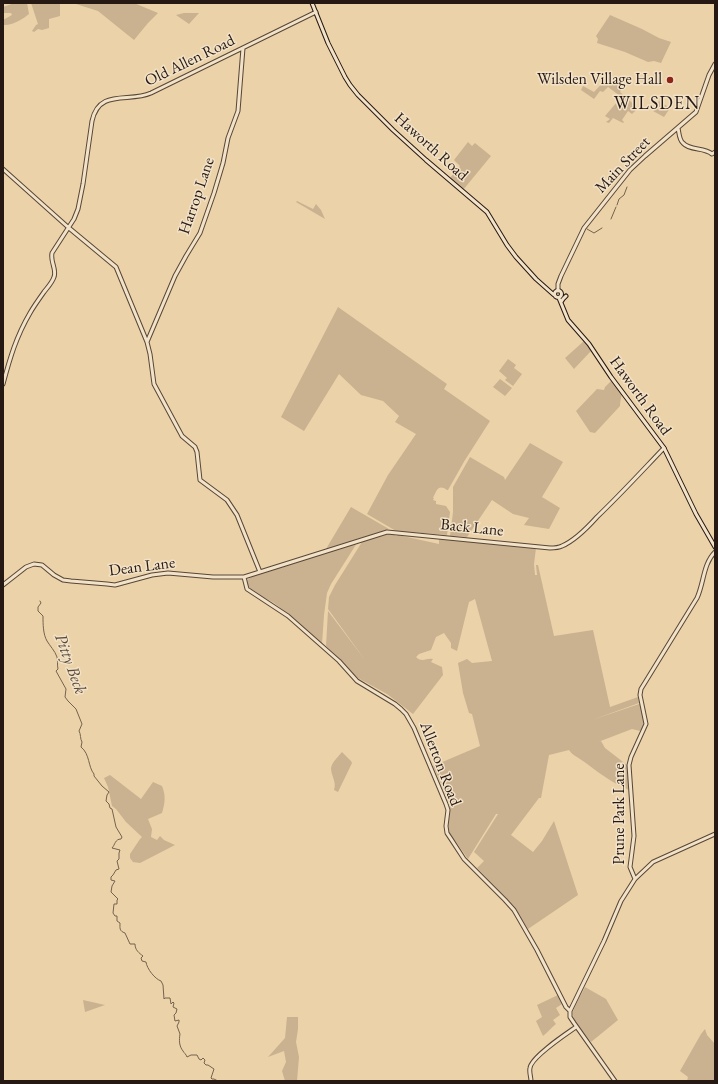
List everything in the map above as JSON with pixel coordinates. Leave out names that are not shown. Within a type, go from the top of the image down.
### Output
[{"type":"street","name":"Haworth Road","points":[[312,3],[335,58],[350,85],[358,95],[415,150],[487,212],[507,245],[516,256],[536,279],[559,298]]},
{"type":"street","name":"Old Allen Road","points":[[3,384],[19,334],[36,303],[55,276],[51,260],[52,253],[69,228],[78,209],[84,184],[92,121],[94,113],[99,105],[112,99],[147,95],[316,12]]},
{"type":"street","name":"Harrop Lane","points":[[147,342],[175,276],[200,233],[214,193],[223,163],[228,138],[238,111],[243,48]]},
{"type":"street","name":"Main Street","points":[[558,291],[558,284],[561,276],[584,228],[630,170],[696,112],[709,75],[715,64]]},
{"type":"street","points":[[678,128],[683,143],[689,147],[706,150],[712,154],[715,152]]},
{"type":"street","points":[[3,169],[69,228],[116,267],[147,342],[154,384],[182,436],[195,447],[197,452],[200,480],[227,500],[237,515],[260,572]]},
{"type":"street","name":"Haworth Road","points":[[558,291],[561,292],[561,296],[559,298],[568,320],[589,344],[611,377],[664,448],[696,514],[715,547]]},
{"type":"street","points":[[554,295],[558,291]]},
{"type":"street","points":[[560,302],[566,296]]},
{"type":"street","name":"Back Lane","points":[[244,577],[387,532],[556,548],[562,546],[586,528],[664,448]]},
{"type":"street","name":"Prune Park Lane","points":[[570,1011],[604,941],[621,901],[635,879],[630,867],[634,836],[629,765],[631,757],[646,724],[640,695],[641,689],[697,598],[702,585],[706,565],[715,552]]},
{"type":"street","name":"Dean Lane","points":[[3,585],[26,567],[38,564],[42,565],[63,580],[115,585],[168,573],[213,577],[244,577]]},
{"type":"street","name":"Allerton Road","points":[[244,577],[247,589],[288,616],[339,661],[356,681],[395,704],[406,714],[414,728],[446,804],[448,810],[446,826],[447,833],[464,859],[506,900],[514,910],[537,950],[567,1010],[570,1011],[570,1017],[615,1081]]},
{"type":"street","points":[[635,879],[653,862],[715,834]]},
{"type":"street","points":[[531,1081],[530,1068],[533,1062],[560,1038],[576,1027]]},
{"type":"shaded area","points":[[14,3],[27,3],[29,14],[14,23],[3,25],[3,20],[12,15],[11,13],[3,13],[3,7]]},
{"type":"shaded area","points":[[31,3],[60,3],[60,16],[49,19],[49,28],[42,30],[38,29],[34,32],[32,31],[38,24]]},
{"type":"shaded area","points":[[134,3],[158,13],[134,40],[98,11],[76,4]]},
{"type":"shaded area","points":[[184,13],[199,13],[189,24],[176,15]]},
{"type":"shaded area","points":[[610,15],[671,42],[661,63],[654,61],[648,62],[625,52],[597,43],[598,39],[596,36]]},
{"type":"shaded area","points":[[608,77],[623,88],[620,92],[638,108],[632,114],[628,111],[622,120],[624,122],[623,123],[613,118],[609,123],[606,122],[610,119],[605,116],[620,96],[608,87],[603,92],[600,91],[594,99],[581,90],[583,86],[594,92]]},
{"type":"shaded area","points":[[659,101],[670,108],[664,117],[653,111]]},
{"type":"shaded area","points":[[468,142],[472,146],[475,143],[491,156],[463,190],[450,178],[460,166],[454,160]]},
{"type":"shaded area","points":[[297,201],[313,209],[316,204],[321,210],[325,219],[296,202]]},
{"type":"shaded area","points":[[338,307],[447,384],[444,389],[490,421],[448,490],[444,488],[438,489],[433,498],[433,500],[436,501],[436,504],[446,506],[450,512],[447,535],[396,531],[367,514],[388,475],[416,434],[395,422],[399,416],[383,401],[361,395],[339,374],[304,431],[281,417]]},
{"type":"shaded area","points":[[584,341],[591,351],[574,369],[565,358]]},
{"type":"shaded area","points":[[508,359],[516,365],[514,368],[522,374],[513,386],[505,380],[507,378],[499,371]]},
{"type":"shaded area","points":[[500,379],[512,388],[505,396],[493,387]]},
{"type":"shaded area","points":[[611,381],[622,394],[620,406],[595,433],[590,432],[576,411],[597,389],[604,390]]},
{"type":"shaded area","points":[[530,443],[563,462],[542,497],[560,508],[549,529],[524,525],[529,518],[513,514],[492,500],[467,537],[450,536],[453,512],[453,487],[470,457],[504,477],[505,480]]},
{"type":"shaded area","points":[[351,507],[389,529],[326,549]]},
{"type":"shaded area","points":[[388,533],[396,536],[398,535],[439,544],[439,538],[536,548],[534,564],[535,575],[537,575],[536,565],[538,565],[554,636],[593,630],[610,707],[638,697],[639,703],[592,720],[640,704],[644,725],[640,731],[632,729],[598,742],[601,741],[605,748],[627,765],[629,790],[605,777],[569,750],[549,755],[541,798],[539,798],[511,835],[533,852],[542,841],[554,821],[578,895],[528,929],[513,905],[477,868],[484,861],[474,852],[498,814],[496,814],[468,859],[449,832],[449,801],[433,766],[480,746],[472,714],[469,713],[463,693],[458,663],[467,659],[472,663],[492,661],[475,599],[469,602],[457,651],[451,648],[451,643],[444,633],[436,637],[431,650],[419,654],[416,657],[422,660],[433,659],[431,662],[442,667],[443,675],[413,714],[387,694],[356,677],[326,646],[328,611],[365,660],[328,609],[329,597],[362,542]]},
{"type":"shaded area","points":[[357,543],[331,584],[327,593],[322,644],[286,612],[253,591],[248,584],[247,580],[253,576]]},
{"type":"shaded area","points":[[342,752],[352,763],[338,792],[334,790],[335,784],[331,768],[334,761]]},
{"type":"shaded area","points":[[110,775],[141,799],[153,782],[162,786],[165,800],[162,813],[148,819],[152,829],[151,837],[157,840],[160,836],[164,840],[175,845],[140,863],[133,862],[130,858],[130,854],[142,837],[112,806],[108,787],[104,778]]},
{"type":"shaded area","points":[[585,987],[606,999],[618,1020],[591,1042],[577,1024],[573,1016],[575,1008]]},
{"type":"shaded area","points":[[558,995],[562,1004],[556,1008],[560,1015],[553,1020],[556,1024],[543,1036],[536,1021],[542,1017],[537,1005]]},
{"type":"shaded area","points":[[83,1000],[105,1005],[85,1012]]},
{"type":"shaded area","points":[[287,1017],[298,1017],[296,1042],[299,1057],[297,1081],[285,1081],[282,1071],[286,1062],[284,1051],[268,1057],[285,1038]]},
{"type":"shaded area","points":[[705,1029],[707,1035],[715,1044],[715,1081],[687,1081],[688,1077],[680,1071]]},
{"type":"waterway","points":[[617,205],[619,199],[624,195],[627,187]]},
{"type":"waterway","points":[[611,219],[616,207]]},
{"type":"waterway","points":[[587,229],[594,233],[602,228]]},
{"type":"waterway","name":"Pitty Beck","points":[[40,601],[41,603],[38,607],[38,611],[43,616],[44,629],[48,643],[57,657],[58,669],[56,671],[66,689],[65,697],[76,709],[82,724],[79,731],[82,742],[81,747],[86,753],[94,776],[109,792],[106,801],[112,809],[116,827],[122,837],[116,841],[112,848],[120,850],[119,859],[117,861],[119,869],[116,870],[111,877],[111,880],[115,881],[111,892],[118,899],[117,904],[114,904],[113,913],[117,916],[117,921],[120,923],[120,928],[125,933],[130,944],[135,944],[136,950],[143,956],[141,958],[142,961],[146,962],[148,968],[156,978],[161,981],[163,985],[164,999],[170,998],[171,1004],[173,1002],[174,1003],[173,1007],[177,1009],[174,1015],[175,1021],[179,1020],[177,1026],[180,1034],[179,1038],[182,1049],[187,1057],[197,1055],[199,1059],[201,1060],[203,1058],[205,1060],[204,1063],[214,1069],[211,1078],[218,1081]]},
{"type":"place","name":"Wilsden Village Hall","points":[[670,80]]},
{"type":"district","name":"WILSDEN","points":[[657,104]]}]
